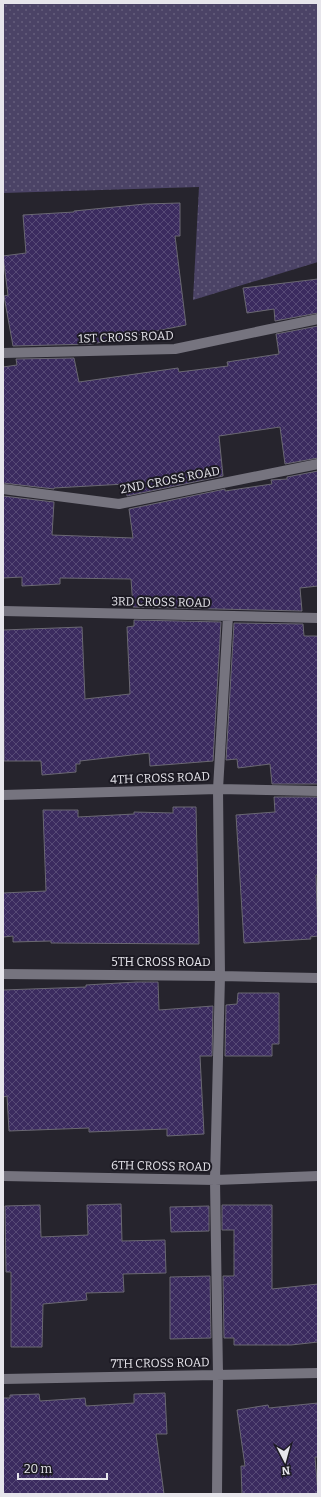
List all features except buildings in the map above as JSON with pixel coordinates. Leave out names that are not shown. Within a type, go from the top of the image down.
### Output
[{"type":"street","name":"1ST CROSS ROAD","points":[[3,352],[175,349],[318,319]]},
{"type":"street","name":"2ND CROSS ROAD","points":[[3,489],[119,504],[318,464]]},
{"type":"street","name":"3RD CROSS ROAD","points":[[3,611],[318,618]]},
{"type":"street","points":[[217,1494],[218,1375],[215,1180],[220,976],[218,789],[228,616]]},
{"type":"street","name":"4TH CROSS ROAD","points":[[3,795],[218,789],[318,791]]},
{"type":"street","name":"5TH CROSS ROAD","points":[[3,974],[318,978]]},
{"type":"street","name":"6TH CROSS ROAD","points":[[3,1176],[215,1180],[318,1176]]},
{"type":"street","name":"7TH CROSS ROAD","points":[[3,1379],[318,1373]]},
{"type":"shaded area","points":[[3,3],[318,3],[318,262],[193,300],[199,187],[3,193]]}]
